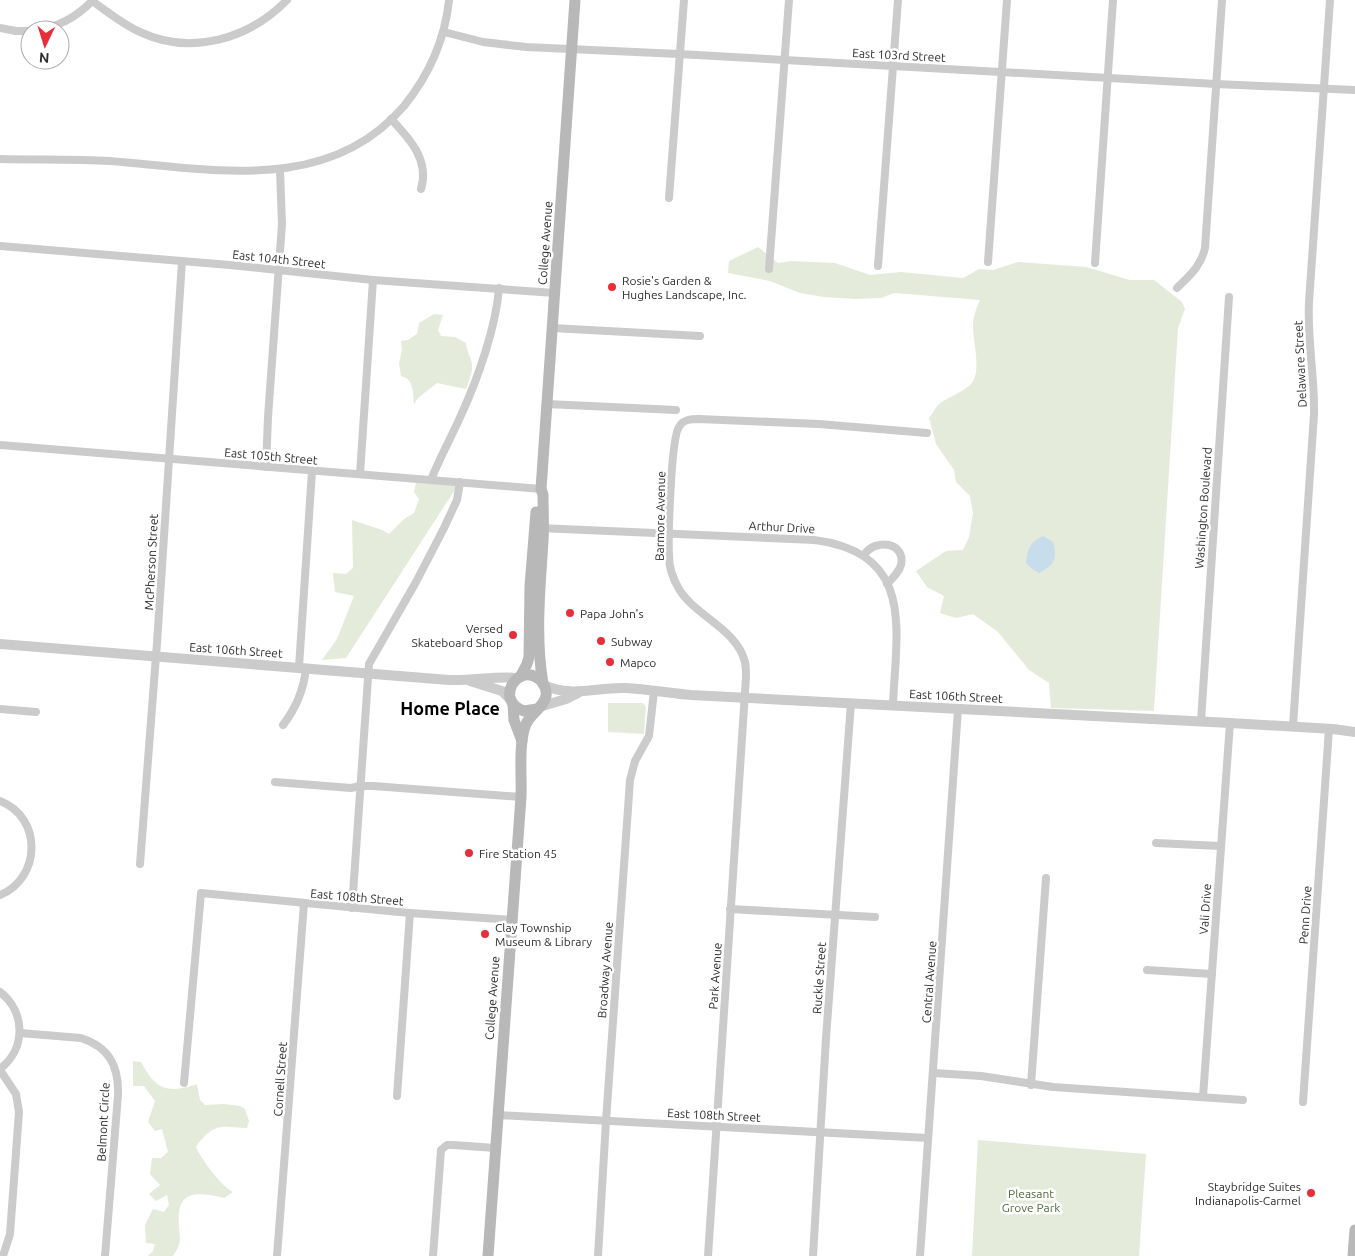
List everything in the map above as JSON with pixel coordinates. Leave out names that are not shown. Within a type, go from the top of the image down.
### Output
[{"type":"main road","name":"College Avenue","points":[[519,677],[529,657],[529,608],[543,495],[541,489],[575,0]]},
{"type":"main road","name":"College Avenue","points":[[539,528],[540,665],[543,684]]},
{"type":"main road","points":[[532,676],[543,684],[545,697],[538,708],[524,711],[511,701],[510,688],[519,677],[532,676]]},
{"type":"main road","name":"College Avenue","points":[[511,701],[514,720],[522,742]]},
{"type":"main road","name":"College Avenue","points":[[488,1256],[521,797],[522,742],[525,726],[531,714],[538,708]]},
{"type":"main road","points":[[1353,1256],[1355,1230]]},
{"type":"street","points":[[70,20],[92,0],[113,17],[139,32],[161,39],[194,42],[221,40],[246,32],[272,15],[287,0]]},
{"type":"street","points":[[0,159],[107,161],[236,171],[280,170],[322,161],[364,141],[391,119],[411,96],[427,72],[444,32],[450,0]]},
{"type":"street","points":[[668,198],[684,0]]},
{"type":"street","points":[[769,269],[789,0]]},
{"type":"street","points":[[878,266],[898,0]]},
{"type":"street","points":[[988,262],[1006,0]]},
{"type":"street","points":[[1095,263],[1113,0]]},
{"type":"street","points":[[1177,288],[1197,269],[1204,252],[1222,0]]},
{"type":"street","name":"Delaware Street","points":[[1293,726],[1314,414],[1308,314],[1330,0]]},
{"type":"street","points":[[0,28],[20,31]]},
{"type":"street","name":"East 103rd Street","points":[[444,32],[468,39],[497,44],[572,49],[1355,90]]},
{"type":"street","points":[[391,119],[414,145],[418,153],[422,164],[423,178],[421,189]]},
{"type":"street","points":[[266,467],[277,270],[282,224],[280,170]]},
{"type":"street","name":"East 104th Street","points":[[0,246],[182,261],[373,280],[555,293]]},
{"type":"street","name":"McPherson Street","points":[[140,864],[156,656],[182,261]]},
{"type":"street","points":[[360,474],[373,280]]},
{"type":"street","points":[[431,480],[475,380],[496,313],[499,288]]},
{"type":"street","name":"Washington Boulevard","points":[[1201,721],[1229,296]]},
{"type":"street","points":[[552,328],[700,336]]},
{"type":"street","points":[[548,404],[676,410]]},
{"type":"street","name":"Barmore Avenue","points":[[744,697],[746,684],[745,661],[738,648],[729,636],[684,597],[674,581],[669,556],[672,470],[678,427],[688,420],[699,419],[819,424],[927,433]]},
{"type":"street","name":"East 105th Street","points":[[0,445],[541,489]]},
{"type":"street","points":[[283,725],[294,709],[305,682],[303,668],[312,471]]},
{"type":"street","points":[[352,908],[370,660],[416,582],[444,528],[457,500],[460,482]]},
{"type":"street","name":"Arthur Drive","points":[[539,528],[670,532],[814,540],[842,546],[864,555],[880,571],[893,598],[897,624],[893,706]]},
{"type":"street","points":[[864,555],[873,546],[883,543],[889,544],[900,552],[901,565],[896,575],[887,584]]},
{"type":"street","name":"East 106th Street","points":[[0,644],[470,680],[519,677]]},
{"type":"street","name":"East 106th Street","points":[[470,680],[502,691],[511,701]]},
{"type":"street","name":"East 106th Street","points":[[543,684],[558,691],[579,692],[615,688],[893,706],[1293,726],[1355,732]]},
{"type":"street","name":"Broadway Avenue","points":[[598,1256],[630,780],[635,761],[650,733],[654,691]]},
{"type":"street","name":"East 106th Street","points":[[538,708],[566,699],[579,692]]},
{"type":"street","name":"Park Avenue","points":[[708,1256],[744,697]]},
{"type":"street","name":"Ruckle Street","points":[[813,1256],[850,702]]},
{"type":"street","points":[[0,709],[36,712]]},
{"type":"street","name":"Central Avenue","points":[[920,1256],[958,709]]},
{"type":"street","name":"Vali Drive","points":[[1203,1097],[1230,723]]},
{"type":"street","name":"East 106th Street","points":[[1331,729],[1355,725]]},
{"type":"street","name":"Penn Drive","points":[[1303,1102],[1331,729]]},
{"type":"street","points":[[275,782],[521,797]]},
{"type":"street","points":[[0,801],[13,808],[20,815],[30,834],[32,848],[29,865],[23,878],[14,887],[0,896]]},
{"type":"street","points":[[1156,842],[1220,846]]},
{"type":"street","points":[[1031,1085],[1046,878]]},
{"type":"street","name":"East 108th Street","points":[[184,1083],[201,893],[352,908],[512,920]]},
{"type":"street","name":"Cornell Street","points":[[277,1256],[304,903]]},
{"type":"street","points":[[730,909],[875,917]]},
{"type":"street","points":[[396,1096],[410,913]]},
{"type":"street","points":[[1148,970],[1212,974]]},
{"type":"street","points":[[0,992],[9,1000],[16,1012],[20,1033],[16,1048],[8,1061],[0,1069],[16,1094],[19,1112],[10,1234],[3,1256]]},
{"type":"street","name":"Belmont Circle","points":[[20,1033],[88,1040],[103,1050],[117,1074],[118,1096],[105,1256]]},
{"type":"street","points":[[934,1074],[981,1076],[1031,1085],[1244,1100]]},
{"type":"street","name":"East 108th Street","points":[[498,1115],[928,1138]]},
{"type":"street","points":[[433,1256],[441,1150],[453,1144],[495,1148]]},
{"type":"green space","points":[[758,247],[778,263],[791,261],[835,263],[870,275],[901,272],[963,278],[979,269],[993,270],[1018,262],[1086,267],[1130,280],[1154,280],[1182,302],[1185,309],[1178,328],[1154,711],[1051,708],[1049,683],[1029,670],[998,632],[973,614],[956,618],[940,613],[944,596],[927,587],[916,571],[946,551],[963,550],[969,537],[973,513],[970,496],[956,482],[954,470],[936,444],[929,418],[938,405],[967,387],[974,379],[976,357],[973,323],[980,300],[894,293],[881,298],[824,297],[800,293],[770,281],[728,273],[729,261]]},
{"type":"green space","points":[[434,314],[443,315],[438,330],[441,336],[455,337],[466,343],[472,364],[471,373],[466,389],[437,383],[418,398],[414,404],[411,383],[401,376],[399,363],[402,350],[401,341],[408,340],[417,334],[419,323]]},
{"type":"green space","points":[[416,483],[458,485],[346,658],[322,660],[337,639],[354,596],[335,592],[333,573],[346,574],[353,568],[352,520],[389,534],[404,519],[414,513],[419,499],[414,492]]},
{"type":"green space","points":[[608,703],[643,703],[646,707],[644,734],[608,732]]},
{"type":"green space","points":[[133,1061],[141,1062],[157,1084],[170,1089],[178,1089],[197,1084],[200,1100],[205,1105],[224,1104],[240,1106],[245,1109],[249,1121],[247,1128],[224,1127],[214,1129],[196,1147],[212,1172],[233,1192],[224,1198],[197,1194],[185,1199],[179,1213],[180,1243],[173,1256],[148,1256],[153,1251],[155,1244],[146,1243],[145,1225],[153,1209],[164,1212],[169,1205],[167,1195],[156,1201],[149,1194],[160,1185],[150,1174],[152,1158],[161,1158],[168,1152],[162,1129],[155,1131],[148,1122],[155,1101],[144,1086],[133,1086]]},
{"type":"green space","name":"Pleasant Grove Park","points":[[978,1140],[1146,1154],[1139,1256],[972,1256]]},
{"type":"water","points":[[1043,536],[1053,542],[1055,557],[1048,567],[1039,573],[1026,563],[1026,558],[1032,543]]},
{"type":"place","name":"Rosie's Garden & Hughes Landscape, Inc.","points":[[612,287]]},
{"type":"place","name":"Papa John's","points":[[570,613]]},
{"type":"place","name":"Versed Skateboard Shop","points":[[513,635]]},
{"type":"place","name":"Subway","points":[[601,641]]},
{"type":"place","name":"Mapco","points":[[610,662]]},
{"type":"place","name":"Fire Station 45","points":[[469,853]]},
{"type":"place","name":"Clay Township Museum & Library","points":[[485,934]]},
{"type":"place","name":"Staybridge Suites Indianapolis-Carmel","points":[[1311,1193]]},
{"type":"district","name":"Home Place","points":[[450,708]]}]
